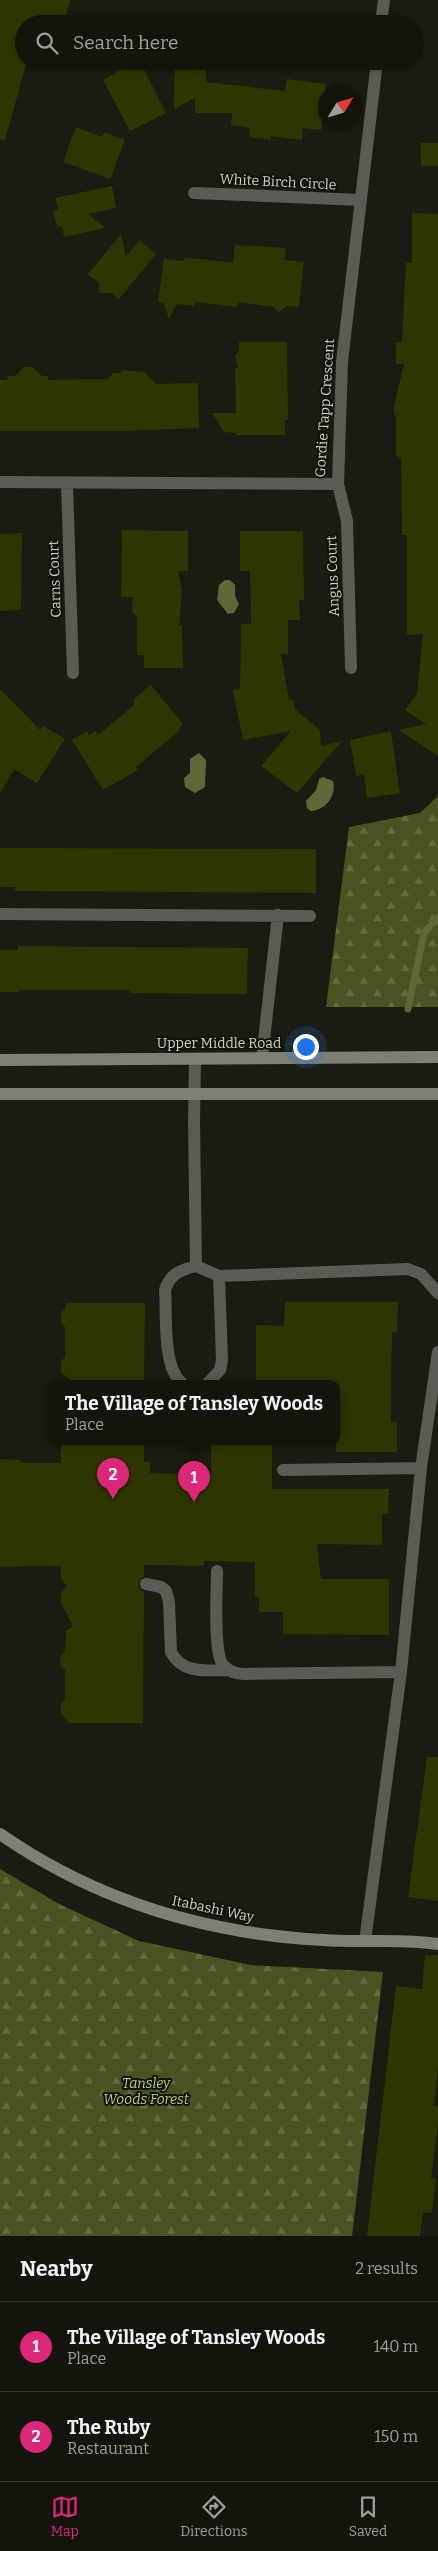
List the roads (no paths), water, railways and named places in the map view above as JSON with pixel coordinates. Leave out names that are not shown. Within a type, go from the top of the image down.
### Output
[{"type":"main road","name":"Upper Middle Road","points":[[0,1060],[438,1057]]},
{"type":"main road","points":[[0,1094],[438,1094]]},
{"type":"main road","name":"Itabashi Way","points":[[0,1834],[30,1855],[67,1874],[120,1899],[172,1917],[228,1930],[267,1935],[438,1944]]},
{"type":"street","points":[[383,15],[384,0]]},
{"type":"street","name":"Gordie Tapp Crescent","points":[[0,482],[338,484],[342,362],[376,70]]},
{"type":"street","name":"White Birch Circle","points":[[194,193],[360,200]]},
{"type":"street","name":"Carns Court","points":[[67,483],[74,673]]},
{"type":"street","name":"Angus Court","points":[[338,484],[347,522],[351,668]]},
{"type":"street","points":[[0,914],[310,916]]},
{"type":"street","points":[[262,1058],[278,915]]},
{"type":"street","points":[[195,1059],[196,1266]]},
{"type":"street","points":[[178,1380],[174,1377],[169,1363],[165,1290],[168,1280],[183,1269],[196,1266],[219,1276],[408,1269],[422,1274],[438,1292]]},
{"type":"street","points":[[211,1380],[220,1370],[222,1360],[219,1276]]},
{"type":"street","points":[[365,1941],[401,1672],[421,1468],[438,1352]]},
{"type":"street","points":[[283,1470],[421,1468]]},
{"type":"street","points":[[217,1571],[218,1650],[223,1665],[236,1674],[401,1672]]},
{"type":"street","points":[[146,1584],[162,1587],[169,1596],[171,1652],[174,1660],[187,1669],[229,1670]]},
{"type":"waterway","points":[[408,1009],[424,933],[438,918]]},
{"type":"place","name":"The Ruby","points":[[113,1499]]},
{"type":"place","name":"The Village of Tansley Woods","points":[[194,1502]]},
{"type":"park label","name":"Tansley Woods Forest","points":[[146,2092]]}]
